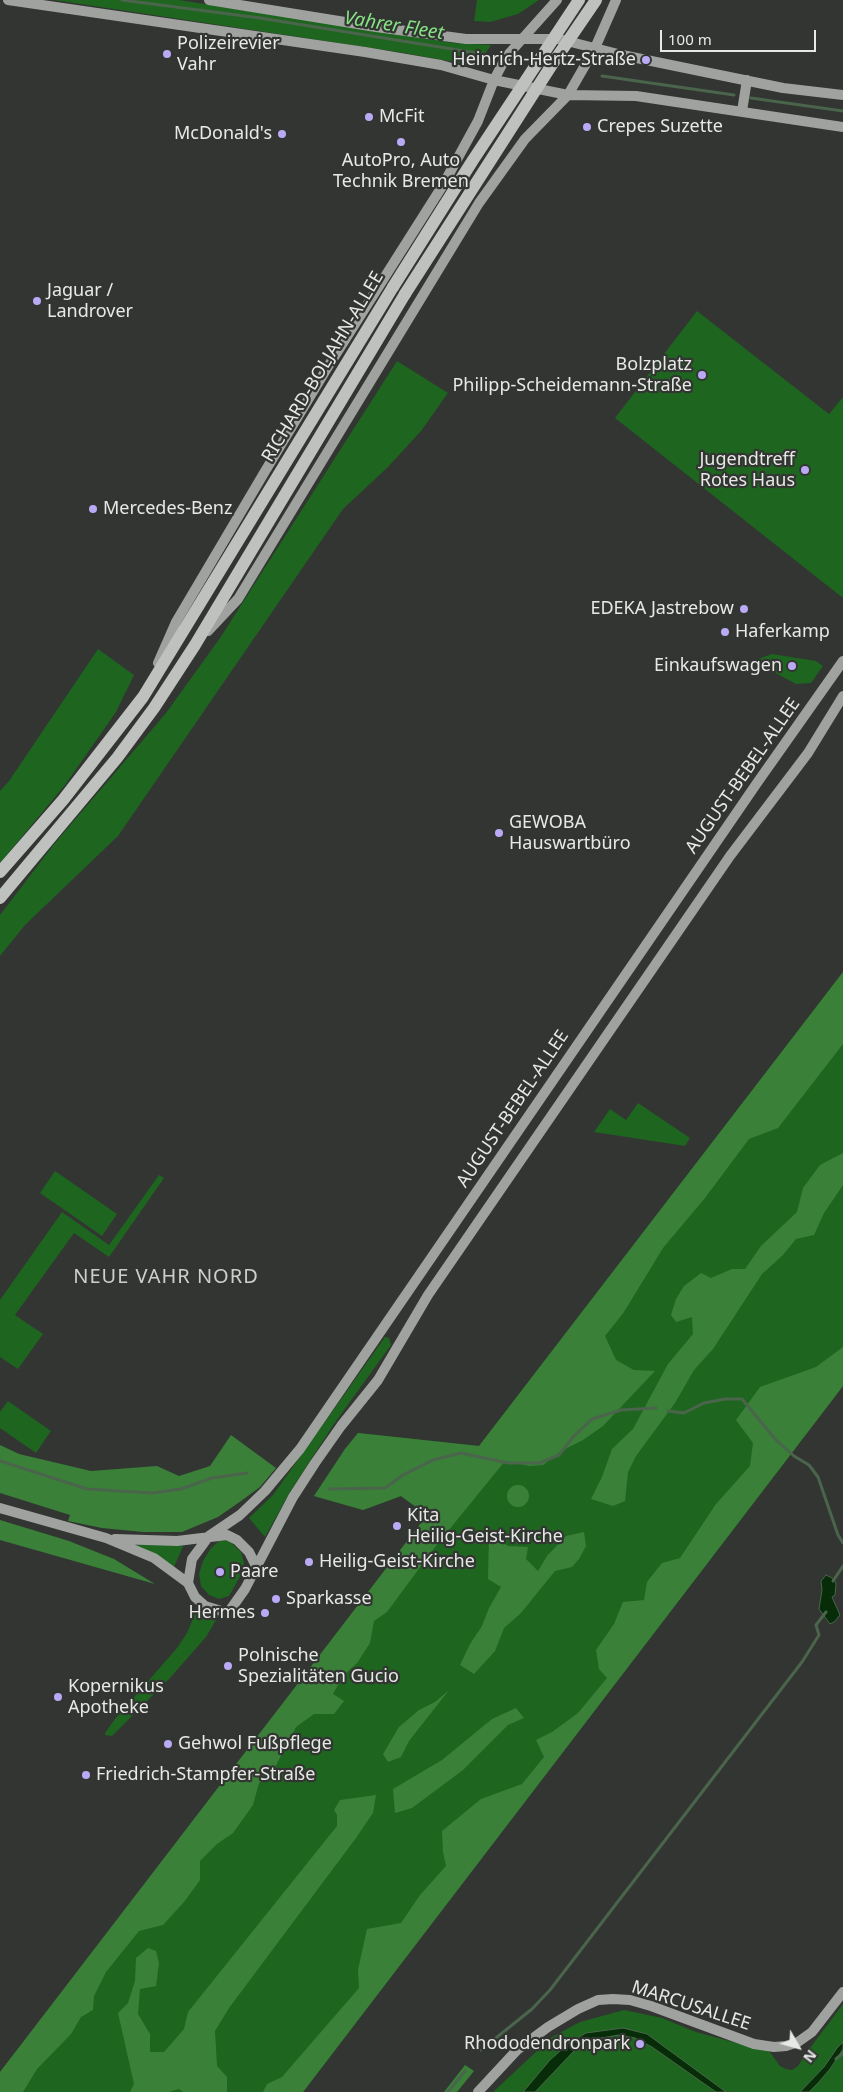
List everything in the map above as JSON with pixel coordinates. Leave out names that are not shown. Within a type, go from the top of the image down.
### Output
[{"type":"main road","points":[[8,0],[365,52],[441,65],[494,80],[568,95],[636,96],[744,102],[843,127]]},
{"type":"main road","points":[[209,0],[376,27],[466,38],[523,37],[559,39],[783,88],[843,95]]},
{"type":"main road","name":"RICHARD-BOLJAHN-ALLEE","points":[[143,697],[176,622],[324,373],[443,185],[478,121],[494,80],[506,57],[557,0]]},
{"type":"main road","name":"RICHARD-BOLJAHN-ALLEE","points":[[0,872],[63,800],[143,697],[393,287],[579,0]]},
{"type":"main road","name":"RICHARD-BOLJAHN-ALLEE","points":[[0,898],[117,758],[154,708],[194,645],[405,294],[553,63],[596,0]]},
{"type":"main road","name":"RICHARD-BOLJAHN-ALLEE","points":[[194,645],[238,599],[433,276],[500,172],[525,139],[568,95],[595,48],[616,0]]},
{"type":"main road","points":[[744,102],[747,80]]},
{"type":"main road","name":"AUGUST-BEBEL-ALLEE","points":[[843,661],[754,787],[300,1449],[265,1491],[240,1515],[209,1536],[192,1559],[188,1583],[195,1597],[205,1606],[228,1612],[245,1589],[293,1497],[315,1463],[341,1426],[378,1380],[393,1358],[428,1295],[730,856],[808,753],[843,696]]},
{"type":"main road","points":[[0,1508],[106,1538],[154,1558],[188,1583]]},
{"type":"main road","points":[[106,1538],[177,1541],[227,1535],[238,1540],[249,1552],[256,1566]]},
{"type":"main road","name":"MARCUSALLEE","points":[[478,2092],[517,2050],[555,2023],[598,2000],[630,2000],[754,2044],[774,2047],[798,2042],[812,2032],[843,1992]]},
{"type":"green space","points":[[54,0],[179,0],[454,43],[491,45],[477,66],[398,52]]},
{"type":"green space","points":[[477,0],[539,0],[518,14],[490,22],[474,21]]},
{"type":"green space","points":[[697,311],[829,414],[843,397],[843,598],[615,418]]},
{"type":"green space","points":[[397,361],[448,393],[421,431],[388,467],[343,509],[118,836],[25,925],[0,956],[0,915],[55,843],[166,713],[220,638]]},
{"type":"green space","points":[[98,649],[134,675],[116,712],[65,785],[0,863],[0,791],[9,781]]},
{"type":"green space","points":[[772,654],[816,661],[823,666],[811,683],[796,684],[753,661]]},
{"type":"green space","points":[[843,972],[843,1386],[303,2092],[0,2092],[0,2072],[128,1908],[427,1515],[401,1496],[363,1510],[314,1496],[345,1449],[358,1433],[479,1446]]},
{"type":"green space","points":[[843,972],[843,1044],[778,1128],[749,1139],[705,1198],[663,1248],[624,1312],[605,1336],[616,1360],[634,1370],[655,1371],[603,1426],[583,1440],[561,1451],[543,1465],[529,1466],[505,1461],[435,1547],[387,1612],[374,1621],[370,1643],[357,1663],[343,1676],[333,1694],[344,1701],[334,1714],[314,1714],[296,1727],[272,1773],[259,1783],[253,1805],[233,1833],[217,1844],[200,1861],[200,1880],[184,1902],[163,1925],[139,1931],[106,1972],[94,1996],[93,2010],[81,2017],[71,2034],[37,2069],[23,2092],[0,2092],[0,2072],[427,1515],[401,1496],[363,1510],[314,1496],[345,1449],[358,1433],[479,1446]]},
{"type":"green space","points":[[638,1103],[690,1138],[685,1146],[594,1132],[610,1109],[626,1120]]},
{"type":"green space","points":[[843,1153],[843,1185],[824,1213],[814,1235],[796,1239],[783,1255],[762,1274],[713,1349],[694,1370],[675,1403],[636,1456],[628,1472],[625,1501],[613,1506],[591,1499],[602,1477],[612,1449],[633,1429],[668,1364],[693,1334],[692,1317],[676,1322],[671,1315],[676,1299],[684,1286],[701,1273],[711,1278],[732,1269],[745,1269],[761,1246],[797,1212],[803,1188],[820,1165]]},
{"type":"green space","points":[[55,1171],[117,1214],[102,1236],[40,1193]]},
{"type":"green space","points":[[159,1175],[164,1178],[109,1257],[74,1233],[15,1315],[43,1334],[18,1369],[0,1357],[0,1300],[62,1212],[109,1245]]},
{"type":"green space","points":[[385,1337],[389,1338],[391,1345],[334,1424],[291,1490],[265,1537],[249,1518],[273,1495]]},
{"type":"green space","points":[[843,1347],[843,1386],[303,2092],[263,2092],[267,2084],[282,2077],[359,1988],[358,1970],[367,1929],[401,1923],[420,1895],[446,1866],[442,1831],[481,1799],[522,1784],[544,1757],[536,1740],[552,1732],[578,1713],[607,1678],[599,1669],[596,1650],[614,1624],[623,1602],[644,1600],[647,1582],[662,1563],[680,1558],[716,1504],[750,1466],[753,1443],[736,1420],[760,1387],[816,1367]]},
{"type":"green space","points":[[8,1401],[51,1431],[36,1453],[0,1428],[0,1412]]},
{"type":"green space","points":[[231,1435],[276,1468],[260,1487],[218,1517],[182,1532],[143,1532],[102,1528],[68,1521],[70,1515],[0,1493],[0,1445],[19,1454],[91,1471],[157,1466],[179,1476],[210,1466]]},
{"type":"green space","points":[[518,1485],[526,1488],[529,1496],[526,1504],[518,1507],[510,1504],[507,1496],[510,1488]]},
{"type":"green space","points":[[0,1520],[69,1541],[114,1559],[155,1584],[0,1540]]},
{"type":"green space","points":[[584,1532],[586,1546],[579,1559],[572,1567],[555,1571],[521,1613],[504,1628],[495,1651],[474,1674],[460,1665],[501,1587],[488,1579],[489,1535],[508,1546],[528,1547],[526,1559],[538,1571],[547,1556],[566,1536]]},
{"type":"green space","points":[[228,1540],[241,1552],[244,1563],[242,1573],[229,1596],[219,1599],[209,1595],[201,1586],[199,1574],[203,1561],[211,1548],[219,1541]]},
{"type":"green space","points":[[184,1544],[174,1567],[157,1555],[134,1545]]},
{"type":"green space","points":[[198,1606],[219,1615],[206,1637],[170,1678],[112,1736],[105,1735],[115,1719],[177,1648],[187,1633]]},
{"type":"green space","points":[[449,1690],[409,1741],[401,1757],[388,1762],[383,1754],[399,1727],[419,1710],[435,1702]]},
{"type":"green space","points":[[516,1708],[524,1718],[508,1725],[463,1770],[412,1808],[395,1813],[393,1789],[442,1760],[492,1719]]},
{"type":"green space","points":[[376,1795],[373,1813],[356,1838],[229,2008],[215,2031],[217,2066],[227,2077],[227,2092],[183,2092],[179,2089],[169,2092],[130,2092],[134,2084],[118,2013],[128,2003],[135,1981],[136,1958],[148,1948],[156,1951],[159,1963],[156,1986],[140,1989],[138,2014],[150,2034],[150,2052],[164,2052],[184,2029],[188,2012],[337,1826],[337,1815],[334,1810],[340,1800]]},
{"type":"green space","name":"Rhododendronpark","points":[[843,2004],[843,2092],[493,2092],[552,2037],[580,2022],[624,2010],[662,2018],[696,2032],[770,2052],[780,2066],[792,2070],[798,2066]]},
{"type":"green space","points":[[465,2065],[474,2071],[457,2092],[444,2092]]},
{"type":"shaded area","points":[[826,1575],[834,1579],[836,1584],[835,1595],[832,1597],[840,1615],[830,1624],[819,1609],[822,1590],[821,1581]]},
{"type":"shaded area","points":[[623,2028],[647,2034],[726,2092],[716,2092],[652,2047],[635,2038],[619,2035],[589,2040],[573,2052],[535,2092],[523,2092],[550,2060],[569,2043],[586,2033]]},
{"type":"shaded area","points":[[843,2042],[843,2049],[818,2083],[809,2092],[800,2092],[824,2067]]},
{"type":"waterway","name":"Vahrer Fleet","points":[[122,0],[260,18],[483,54]]},
{"type":"waterway","name":"Vahrer Fleet","points":[[602,76],[734,95]]},
{"type":"waterway","name":"Vahrer Fleet","points":[[751,98],[843,111]]},
{"type":"waterway","points":[[668,1411],[684,1413],[704,1403],[725,1399],[742,1399],[776,1440],[794,1456],[809,1465],[818,1477],[838,1535],[843,1543]]},
{"type":"waterway","points":[[329,1489],[385,1488],[403,1475],[433,1460],[461,1453],[508,1463],[539,1463],[559,1455],[574,1436],[592,1419],[621,1410],[656,1408]]},
{"type":"waterway","points":[[0,1461],[87,1489],[152,1493],[181,1489],[212,1478],[247,1473]]},
{"type":"waterway","points":[[833,1581],[843,1566]]},
{"type":"waterway","points":[[481,2050],[532,2009],[550,1990],[802,1662],[819,1635],[816,1625],[826,1612]]},
{"type":"waterway","points":[[836,2059],[843,2053]]},
{"type":"waterway","points":[[448,2092],[465,2071]]},
{"type":"place","name":"Polizeirevier Vahr","points":[[167,54]]},
{"type":"place","name":"Heinrich-Hertz-Straße","points":[[646,60]]},
{"type":"place","name":"McFit","points":[[369,117]]},
{"type":"place","name":"Crepes Suzette","points":[[587,127]]},
{"type":"place","name":"McDonald's","points":[[282,134]]},
{"type":"place","name":"AutoPro, Auto Technik Bremen","points":[[401,142]]},
{"type":"place","name":"Jaguar / Landrover","points":[[37,301]]},
{"type":"place","name":"Bolzplatz Philipp-Scheidemann-Straße","points":[[702,375]]},
{"type":"place","name":"Jugendtreff Rotes Haus","points":[[805,470]]},
{"type":"place","name":"Mercedes-Benz","points":[[93,509]]},
{"type":"place","name":"EDEKA Jastrebow","points":[[744,609]]},
{"type":"place","name":"Haferkamp","points":[[725,632]]},
{"type":"place","name":"Einkaufswagen","points":[[792,666]]},
{"type":"place","name":"GEWOBA Hauswartbüro","points":[[499,833]]},
{"type":"place","name":"Kita Heilig-Geist-Kirche","points":[[397,1526]]},
{"type":"place","name":"Heilig-Geist-Kirche","points":[[309,1562]]},
{"type":"place","name":"Paare","points":[[220,1572]]},
{"type":"place","name":"Sparkasse","points":[[276,1599]]},
{"type":"place","name":"Hermes","points":[[265,1613]]},
{"type":"place","name":"Polnische Spezialitäten Gucio","points":[[228,1666]]},
{"type":"place","name":"Kopernikus Apotheke","points":[[58,1697]]},
{"type":"place","name":"Gehwol Fußpflege","points":[[168,1744]]},
{"type":"place","name":"Friedrich-Stampfer-Straße","points":[[86,1775]]},
{"type":"place","name":"Rhododendronpark","points":[[640,2044]]},
{"type":"district","name":"NEUE VAHR NORD","points":[[166,1277]]}]
